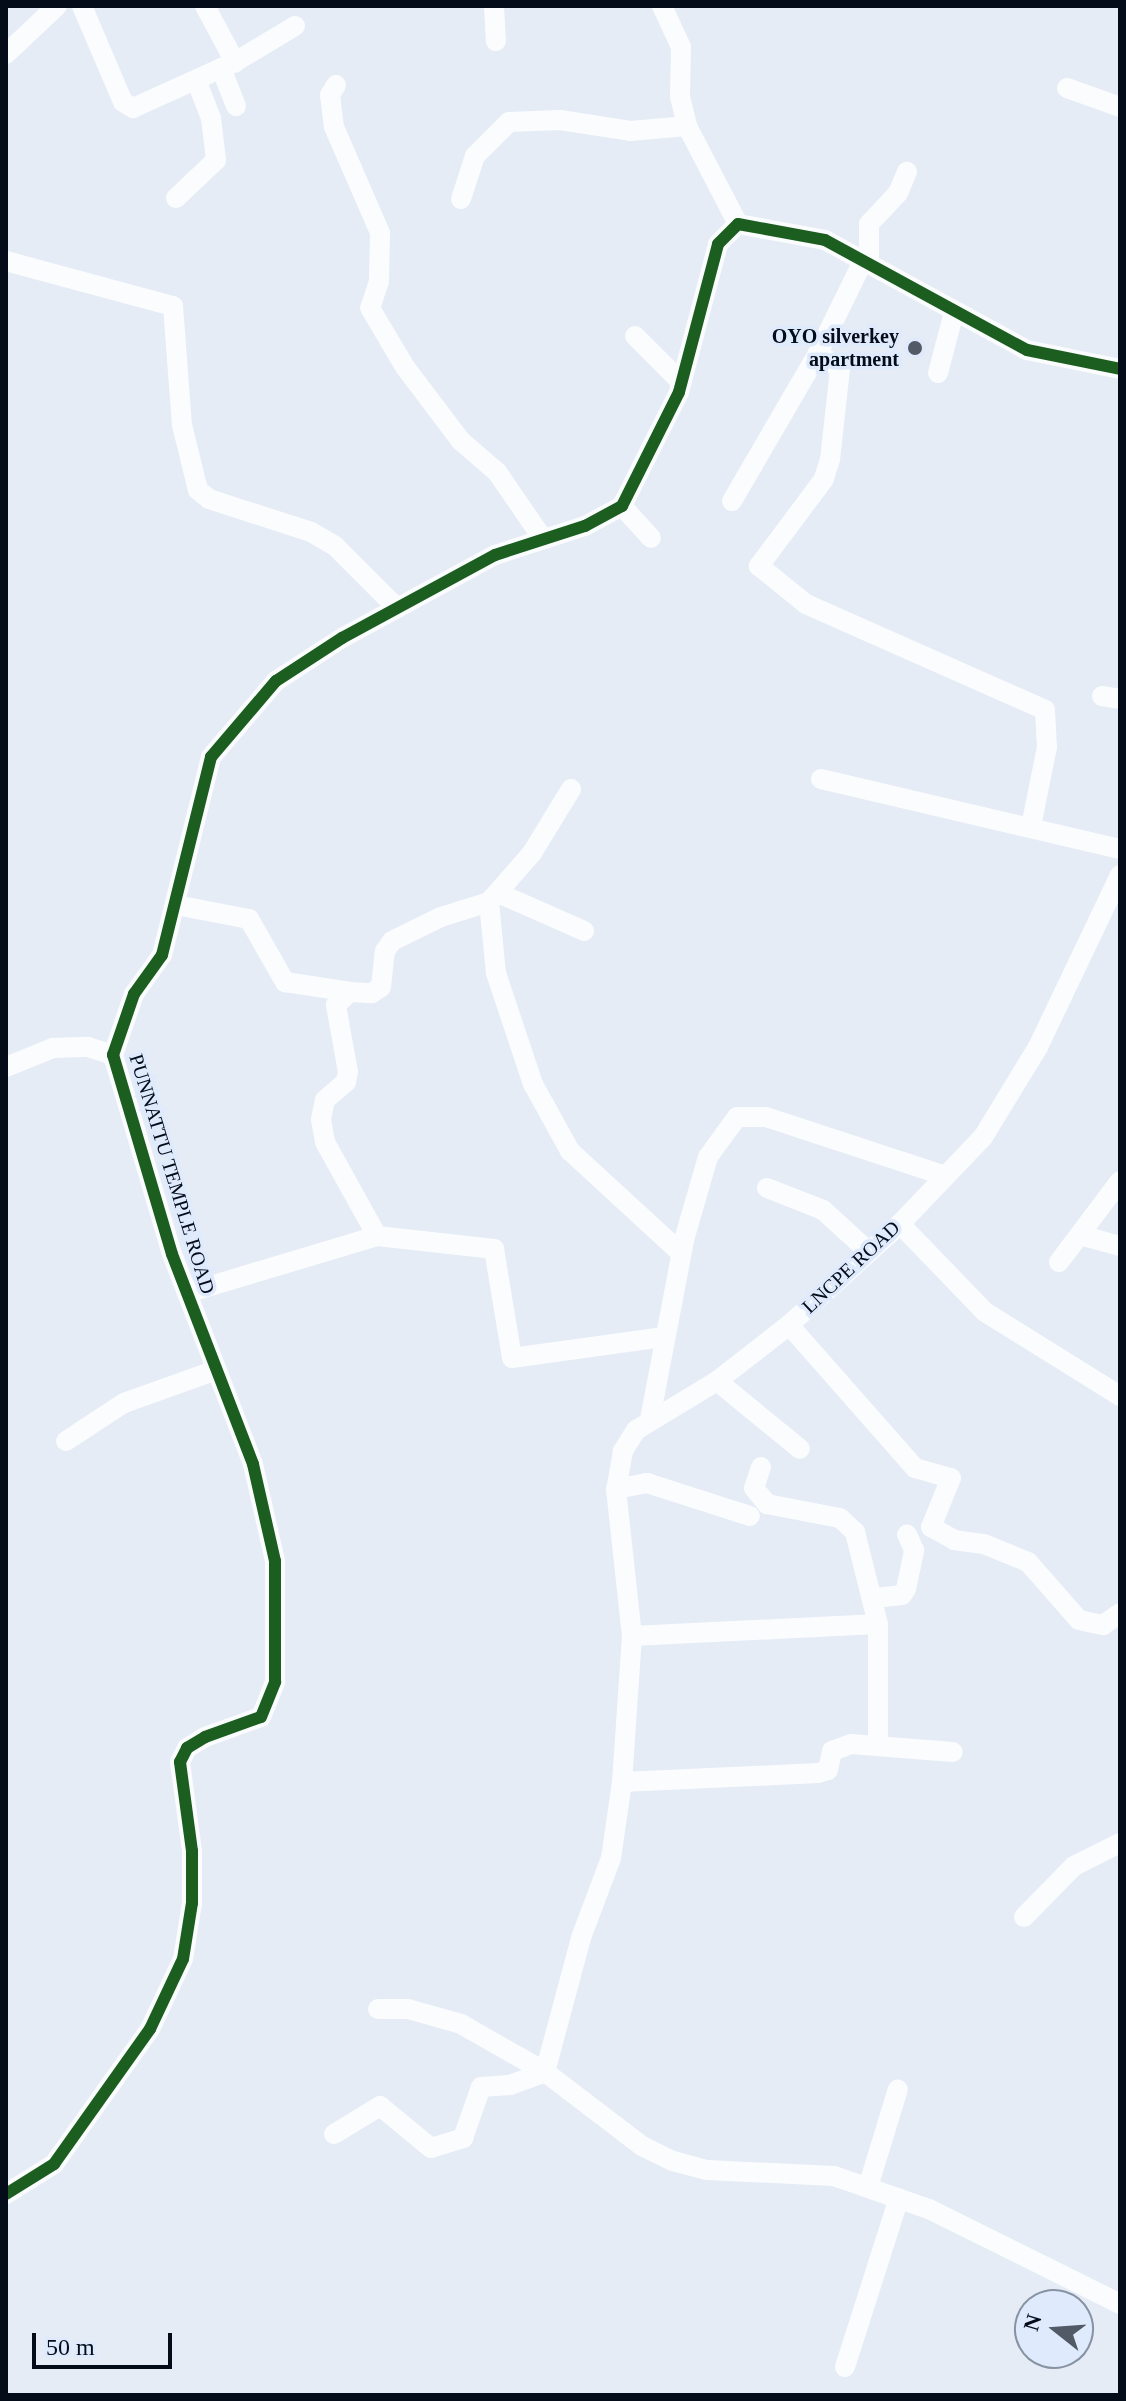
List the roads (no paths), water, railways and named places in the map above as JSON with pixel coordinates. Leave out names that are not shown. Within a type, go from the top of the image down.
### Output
[{"type":"street","points":[[6,54],[57,6]]},
{"type":"street","points":[[82,6],[123,102],[133,108],[228,65],[295,26]]},
{"type":"street","points":[[205,6],[228,65],[236,106]]},
{"type":"street","points":[[494,6],[496,41]]},
{"type":"street","points":[[662,6],[681,47],[680,97],[687,126],[738,224]]},
{"type":"street","points":[[176,198],[216,160],[211,118],[196,80]]},
{"type":"street","points":[[336,85],[330,95],[334,127],[380,233],[379,281],[370,308],[405,367],[461,441],[497,472],[543,539]]},
{"type":"street","points":[[1067,88],[1120,107]]},
{"type":"street","points":[[461,199],[475,156],[509,122],[560,120],[630,131],[687,126]]},
{"type":"street","points":[[732,501],[866,264],[869,224],[898,193],[907,172]]},
{"type":"street","points":[[738,224],[825,240],[1027,350],[1120,369]]},
{"type":"street","points":[[651,538],[622,506],[682,383],[718,244],[738,224]]},
{"type":"street","points":[[6,261],[173,306],[182,425],[198,490],[209,499],[311,532],[335,546],[397,608]]},
{"type":"street","points":[[938,373],[954,312]]},
{"type":"street","points":[[635,336],[682,383]]},
{"type":"street","points":[[818,353],[840,369],[830,459],[824,479],[759,566],[806,604],[1045,710],[1047,747],[1031,826]]},
{"type":"street","name":"PUNNATTU TEMPLE ROAD","points":[[6,2194],[54,2164],[86,2125],[150,2029],[183,1959],[194,1877],[180,1762],[187,1748],[249,1723],[269,1703],[276,1668],[275,1561],[253,1464],[187,1293],[113,1055],[134,994],[162,955],[176,905],[197,802],[211,757],[276,681],[397,608],[495,555],[609,516],[622,506]]},
{"type":"street","points":[[821,779],[1120,849]]},
{"type":"street","points":[[176,905],[249,919],[285,982],[372,993],[381,987],[385,951],[392,941],[441,917],[493,897],[532,853],[571,789]]},
{"type":"street","name":"LNCPE ROAD","points":[[545,2072],[581,1938],[611,1858],[622,1782],[632,1636],[616,1489],[623,1451],[650,1419],[717,1381],[789,1325],[900,1224],[942,1175],[983,1137],[1009,1098],[1120,875]]},
{"type":"street","points":[[493,897],[584,931]]},
{"type":"street","points":[[493,897],[496,973],[533,1084],[570,1151],[680,1252]]},
{"type":"street","points":[[350,992],[336,1005],[336,1021],[348,1072],[346,1082],[325,1100],[321,1119],[325,1142],[377,1236]]},
{"type":"street","points":[[6,1067],[53,1048],[88,1047],[113,1055]]},
{"type":"street","points":[[650,1419],[680,1252],[708,1157],[737,1117],[766,1117],[942,1175]]},
{"type":"street","points":[[1059,1262],[1120,1181]]},
{"type":"street","points":[[767,1188],[823,1210],[868,1251]]},
{"type":"street","points":[[900,1224],[985,1312],[1120,1396]]},
{"type":"street","points":[[1080,1235],[1120,1246]]},
{"type":"street","points":[[187,1293],[377,1236],[494,1249],[512,1358],[663,1337]]},
{"type":"street","points":[[789,1325],[915,1468],[951,1478],[931,1527],[954,1540],[984,1544],[1028,1562],[1079,1620],[1103,1625],[1120,1613]]},
{"type":"street","points":[[66,1441],[124,1403],[216,1370]]},
{"type":"street","points":[[717,1381],[800,1449]]},
{"type":"street","points":[[761,1467],[754,1488],[767,1504],[848,1523],[874,1598],[878,1624],[878,1746]]},
{"type":"street","points":[[616,1489],[647,1483],[750,1516]]},
{"type":"street","points":[[874,1598],[902,1595],[906,1589],[914,1550],[907,1534]]},
{"type":"street","points":[[632,1636],[878,1624]]},
{"type":"street","points":[[622,1782],[818,1773],[828,1770],[832,1751],[839,1745],[953,1752]]},
{"type":"street","points":[[1024,1917],[1074,1866],[1120,1843]]},
{"type":"street","points":[[378,2009],[408,2009],[461,2024],[545,2072],[642,2146],[673,2161],[707,2170],[834,2176],[899,2198],[1120,2304]]},
{"type":"street","points":[[334,2134],[380,2106],[431,2148],[463,2138],[481,2087],[510,2085],[545,2072]]},
{"type":"street","points":[[868,2187],[898,2089]]},
{"type":"street","points":[[845,2367],[899,2198]]},
{"type":"place","name":"OYO silverkey apartment","points":[[915,348]]}]
